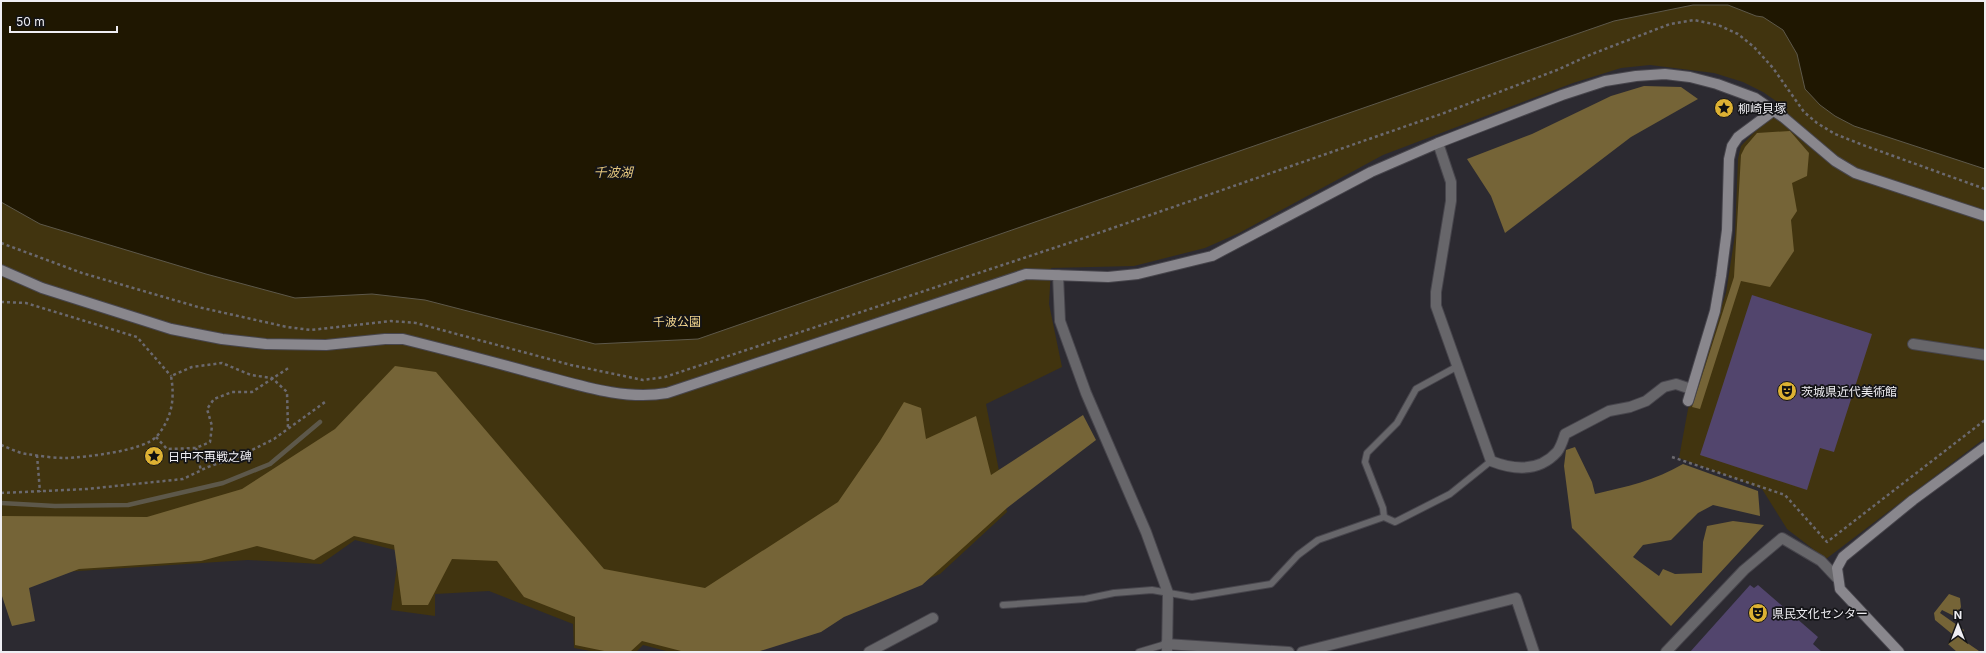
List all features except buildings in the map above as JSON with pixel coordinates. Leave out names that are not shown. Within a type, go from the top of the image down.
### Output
[{"type":"street","points":[[1,270],[42,288],[171,329],[222,339],[266,344],[326,345],[385,339],[403,339],[577,384],[631,396],[651,396],[667,394],[1026,274],[1108,276],[1138,274],[1212,256],[1371,172],[1438,143],[1562,95],[1605,81],[1636,76],[1665,74],[1690,77],[1717,84],[1755,98],[1798,129],[1834,161],[1855,173],[1985,216]]},
{"type":"street","points":[[1688,401],[1715,311],[1728,230],[1729,159],[1732,146],[1738,137],[1773,111]]},
{"type":"street","points":[[1438,143],[1451,182],[1451,202],[1436,292],[1436,306],[1491,461],[1516,468],[1530,468],[1542,463],[1558,451],[1565,434],[1609,411],[1630,407],[1646,401],[1664,387],[1676,384],[1691,389]]},
{"type":"street","points":[[1058,275],[1060,321],[1086,393],[1146,532],[1168,593],[1166,648],[1289,652]]},
{"type":"street","points":[[1913,344],[1983,355]]},
{"type":"street","points":[[1899,652],[1840,589],[1837,578],[1837,568],[1843,557],[1913,500],[1985,447]]},
{"type":"street","points":[[1666,652],[1744,570],[1782,538],[1821,561],[1837,578]]},
{"type":"street","points":[[1302,652],[1339,648],[1516,598],[1534,652]]},
{"type":"street","points":[[869,652],[933,618]]},
{"type":"lane","points":[[1384,517],[1383,508],[1364,462],[1367,453],[1397,423],[1416,388],[1458,366]]},
{"type":"lane","points":[[1003,605],[1085,599],[1114,593],[1152,590],[1192,597],[1271,584],[1298,555],[1318,540],[1384,517],[1395,522],[1450,494],[1491,461]]},
{"type":"lane","points":[[1139,652],[1166,648]]},
{"type":"path","points":[[1,243],[82,273],[191,305],[287,327],[311,330],[391,321],[416,323],[571,365],[643,380],[665,377],[1084,238],[1444,113],[1557,70],[1592,54],[1670,24],[1694,20],[1718,25],[1738,34],[1773,68],[1804,112],[1834,134],[1985,189]]},
{"type":"path","points":[[1,302],[26,303],[137,337],[171,376],[174,392],[172,411],[156,437],[145,445],[118,452],[66,458],[25,454],[1,445]]},
{"type":"path","points":[[171,376],[192,367],[222,363],[251,375],[272,378],[287,392],[288,428]]},
{"type":"path","points":[[156,437],[167,449],[196,448],[210,442],[212,426],[207,409],[214,399],[232,392],[252,392],[290,367]]},
{"type":"path","points":[[1,493],[40,492],[183,479],[240,456],[274,439],[325,402]]},
{"type":"path","points":[[1672,457],[1785,495],[1827,542],[1985,420]]},
{"type":"path","points":[[196,448],[201,471]]},
{"type":"path","points":[[37,455],[40,492]]},
{"type":"green space","name":"千波公園","points":[[1,1],[1985,1],[1985,438],[1826,559],[1787,529],[1762,489],[1679,458],[1688,409],[1726,293],[1735,235],[1738,159],[1741,146],[1780,106],[1776,101],[1763,92],[1743,82],[1714,73],[1650,65],[1621,68],[1573,83],[1383,155],[1239,233],[1205,248],[1134,266],[1051,268],[1049,304],[1062,367],[986,404],[1007,512],[940,574],[749,652],[670,652],[643,645],[636,652],[596,652],[574,648],[573,624],[489,591],[435,594],[435,616],[391,610],[399,551],[355,540],[321,564],[248,560],[1,576]]},
{"type":"shaded area","points":[[1644,86],[1681,87],[1698,99],[1631,137],[1505,233],[1491,196],[1467,159],[1532,134],[1611,96]]},
{"type":"shaded area","points":[[1790,131],[1809,153],[1807,176],[1792,183],[1797,211],[1791,220],[1794,251],[1770,287],[1741,281],[1700,409],[1692,407],[1734,277],[1741,155],[1745,147],[1757,133]]},
{"type":"shaded area","points":[[395,366],[436,372],[604,569],[705,588],[838,502],[880,441],[904,402],[921,408],[926,439],[976,416],[991,475],[1083,415],[1096,440],[1007,508],[922,585],[844,617],[821,632],[757,652],[685,652],[642,641],[630,652],[609,652],[575,645],[575,617],[524,597],[497,561],[452,559],[428,605],[402,605],[394,545],[354,536],[314,560],[257,546],[201,561],[79,569],[29,588],[35,621],[12,626],[1,593],[1,516],[147,517],[242,489],[335,429]]},
{"type":"shaded area","points":[[1575,447],[1592,482],[1595,494],[1651,479],[1683,464],[1758,491],[1760,516],[1713,505],[1698,513],[1671,540],[1643,545],[1633,557],[1659,576],[1663,569],[1675,574],[1702,573],[1703,542],[1707,526],[1733,521],[1764,525],[1671,626],[1572,528],[1564,466],[1566,450]]},
{"type":"shaded area","points":[[1949,594],[1960,598],[1961,607],[1956,617],[1942,610],[1940,613],[1964,630],[1960,638],[1979,651],[1978,652],[1957,652],[1948,644],[1952,634],[1935,620],[1934,613]]},
{"type":"water","name":"千波湖","points":[[1,1],[1985,1],[1985,169],[1854,126],[1835,116],[1820,105],[1805,89],[1797,54],[1783,30],[1763,17],[1756,16],[1728,5],[1693,5],[1614,21],[698,339],[595,344],[425,300],[372,294],[295,298],[206,274],[40,224],[1,202]]},
{"type":"waterway","points":[[1,503],[55,506],[128,505],[223,483],[270,464],[320,422]]},
{"type":"place","name":"柳崎貝塚","points":[[1724,108]]},
{"type":"place","name":"茨城県近代美術館","points":[[1787,391]]},
{"type":"place","name":"日中不再戦之碑","points":[[154,456]]},
{"type":"place","name":"県民文化センター","points":[[1758,613]]}]
